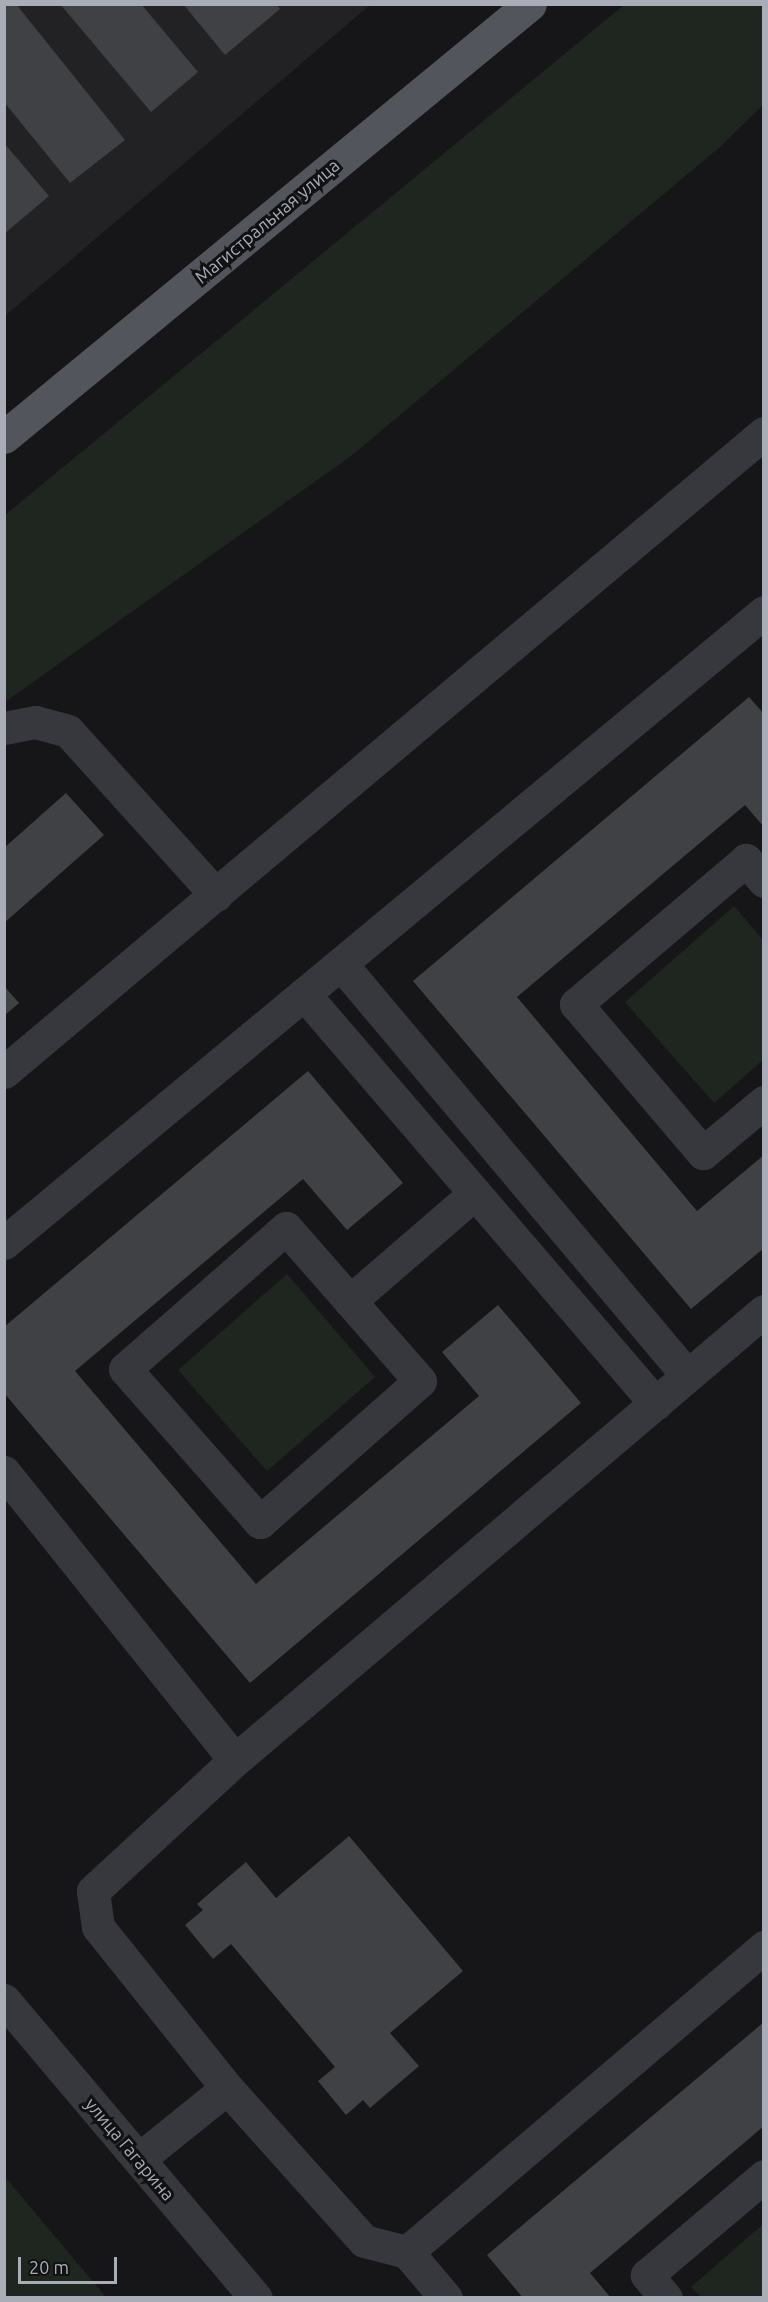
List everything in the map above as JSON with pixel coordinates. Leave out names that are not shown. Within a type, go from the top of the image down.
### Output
[{"type":"main road","name":"Магистральная улица","points":[[4,437],[530,4]]},
{"type":"street","points":[[4,1072],[764,433]]},
{"type":"street","points":[[4,1243],[764,612]]},
{"type":"street","points":[[4,728],[34,722],[68,731],[216,895]]},
{"type":"street","points":[[764,881],[746,860],[576,1004],[703,1153],[764,1102]]},
{"type":"street","points":[[341,964],[687,1375]]},
{"type":"street","points":[[304,994],[656,1404]]},
{"type":"street","points":[[350,1301],[475,1193]]},
{"type":"street","points":[[286,1228],[350,1301],[420,1381],[260,1522],[125,1369],[286,1228]]},
{"type":"street","points":[[446,2298],[407,2252],[364,2241],[227,2088],[98,1927],[93,1891],[235,1760],[764,1311]]},
{"type":"street","points":[[4,1472],[235,1760]]},
{"type":"street","points":[[407,2252],[764,1947]]},
{"type":"street","name":"улица Гагарина","points":[[4,2000],[256,2298]]},
{"type":"street","points":[[139,2158],[227,2088]]},
{"type":"street","points":[[666,2298],[647,2275],[764,2176]]},
{"type":"shaded area","points":[[5,5],[370,5],[5,316]]},
{"type":"shaded area","points":[[624,5],[763,5],[763,105],[721,146],[351,456],[5,702],[5,515]]},
{"type":"shaded area","points":[[734,906],[763,940],[763,1060],[714,1103],[625,1002]]},
{"type":"shaded area","points":[[287,1274],[375,1377],[267,1471],[178,1370]]},
{"type":"shaded area","points":[[5,2177],[106,2297],[5,2297]]},
{"type":"shaded area","points":[[763,2224],[763,2297],[701,2297],[691,2287]]},
{"type":"building","points":[[4,4],[16,4],[125,140],[70,183],[4,102]]},
{"type":"building","points":[[60,4],[141,4],[198,72],[151,112]]},
{"type":"building","points":[[183,4],[276,4],[280,9],[225,55]]},
{"type":"building","points":[[4,143],[49,196],[4,234]]},
{"type":"building","points":[[749,697],[764,714],[764,827],[745,805],[517,997],[697,1211],[764,1155],[764,1248],[691,1309],[413,981]]},
{"type":"building","points":[[66,793],[104,835],[4,923],[4,848]]},
{"type":"building","points":[[4,986],[19,1003],[4,1016]]},
{"type":"building","points":[[308,1071],[403,1183],[347,1230],[303,1179],[75,1371],[256,1584],[479,1396],[442,1352],[498,1305],[581,1403],[250,1683],[4,1393],[4,1327]]},
{"type":"building","points":[[349,1836],[463,1971],[390,2033],[419,2066],[370,2108],[363,2100],[346,2115],[318,2081],[335,2067],[231,1944],[213,1959],[185,1925],[203,1910],[197,1904],[246,1862],[276,1898]]},
{"type":"building","points":[[764,2022],[764,2126],[590,2273],[611,2298],[523,2298],[487,2255]]}]
